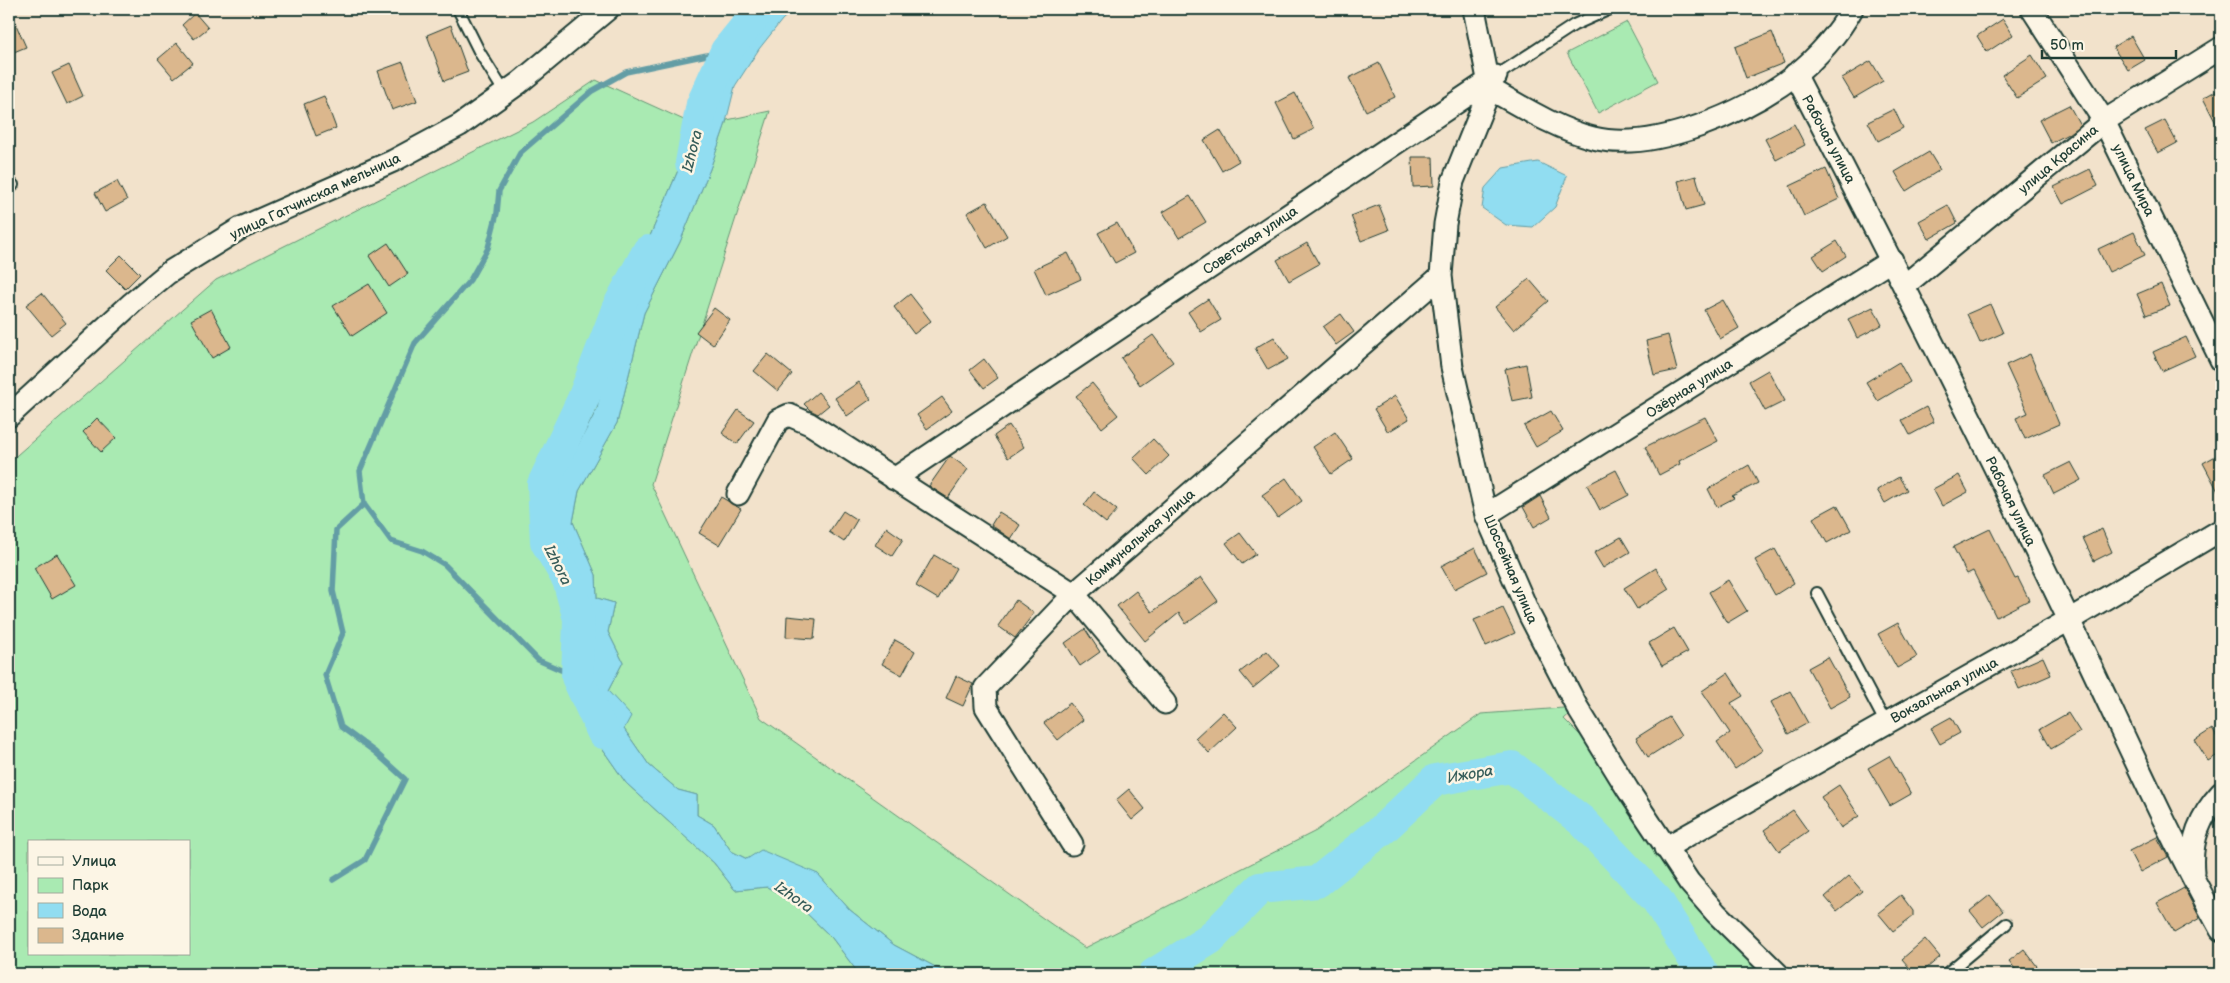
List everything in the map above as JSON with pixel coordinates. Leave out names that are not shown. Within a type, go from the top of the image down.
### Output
[{"type":"street","name":"улица Гатчинская мельница","points":[[9,416],[132,303],[168,273],[241,228],[393,161],[452,130],[505,93],[608,9]]},
{"type":"street","points":[[1474,9],[1482,59],[1492,82],[1552,122],[1593,138],[1639,141],[1684,132],[1747,104],[1795,74],[1825,46],[1852,9]]},
{"type":"street","name":"улица Мира","points":[[2032,9],[2104,121],[2221,360]]},
{"type":"street","name":"улица Красина","points":[[1905,286],[2104,121],[2221,48]]},
{"type":"street","name":"Рабочая улица","points":[[1795,74],[1905,286],[2069,620],[2194,881],[2221,930]]},
{"type":"street","name":"Шоссейная улица","points":[[1492,82],[1453,181],[1445,224],[1441,276],[1452,367],[1486,515],[1530,616],[1577,707],[1665,848],[1689,882],[1716,913],[1778,974]]},
{"type":"street","name":"Советская улица","points":[[894,480],[1492,82]]},
{"type":"street","name":"Озёрная улица","points":[[1486,515],[1892,260]]},
{"type":"street","name":"Коммунальная улица","points":[[1072,844],[986,707],[985,688],[1074,594],[1441,276]]},
{"type":"street","points":[[738,494],[778,420],[789,415],[810,424],[894,480],[1074,594],[1165,703]]},
{"type":"street","name":"Вокзальная улица","points":[[1665,848],[1885,722],[2069,620],[2221,530]]},
{"type":"street","points":[[2194,881],[2191,855],[2194,837],[2207,809],[2221,793]]},
{"type":"lane","points":[[458,9],[480,53],[505,93]]},
{"type":"lane","name":"Советская улица","points":[[1492,82],[1574,25],[1610,9]]},
{"type":"lane","points":[[1817,592],[1885,722]]},
{"type":"lane","points":[[1946,974],[2006,924]]},
{"type":"green space","points":[[1627,22],[1658,81],[1598,113],[1567,53]]},
{"type":"green space","points":[[596,80],[697,126],[630,283],[615,326],[597,409],[577,447],[551,481],[548,532],[591,667],[583,696],[594,737],[626,783],[714,863],[735,890],[767,887],[795,902],[832,938],[859,974],[9,974],[9,462],[216,280],[533,122]]},
{"type":"green space","points":[[770,111],[651,484],[761,718],[1085,948],[1316,831],[1481,714],[1577,707],[1564,719],[1585,740],[1767,974],[956,974],[943,971],[894,945],[850,910],[818,874],[747,859],[731,851],[714,825],[697,815],[697,795],[678,790],[649,765],[624,729],[608,691],[623,662],[608,632],[614,603],[597,598],[596,575],[573,522],[579,491],[617,423],[644,313],[680,242],[710,169],[727,120]]},
{"type":"water","points":[[755,9],[794,9],[782,20],[759,49],[735,86],[725,126],[710,169],[680,242],[644,313],[617,423],[579,491],[573,522],[596,575],[597,598],[614,603],[608,632],[623,662],[608,691],[631,716],[624,729],[649,765],[678,790],[697,795],[697,815],[714,825],[731,851],[747,859],[761,850],[818,874],[850,910],[894,945],[943,971],[956,974],[859,974],[832,938],[795,902],[767,887],[735,890],[714,863],[626,783],[594,737],[583,696],[591,667],[548,532],[551,481],[577,447],[597,409],[615,326],[630,283],[697,126],[711,88]]},
{"type":"water","points":[[1538,162],[1567,176],[1555,207],[1533,227],[1506,225],[1482,208],[1485,188],[1503,168]]},
{"type":"building","points":[[9,9],[26,47],[9,54]]},
{"type":"building","points":[[195,13],[208,28],[194,39],[182,25]]},
{"type":"building","points":[[2003,19],[2013,35],[1987,52],[1977,36]]},
{"type":"building","points":[[451,25],[468,72],[444,81],[427,35]]},
{"type":"building","points":[[1772,32],[1784,63],[1746,78],[1735,47]]},
{"type":"building","points":[[2131,36],[2145,60],[2128,70],[2113,47]]},
{"type":"building","points":[[177,43],[193,63],[174,78],[158,59]]},
{"type":"building","points":[[2032,55],[2047,79],[2017,98],[2002,75]]},
{"type":"building","points":[[1871,61],[1883,81],[1854,98],[1842,78]]},
{"type":"building","points":[[403,62],[417,101],[392,110],[378,71]]},
{"type":"building","points":[[1379,63],[1395,97],[1366,111],[1349,78]]},
{"type":"building","points":[[69,65],[83,96],[67,104],[52,73]]},
{"type":"building","points":[[2221,88],[2221,133],[2203,98]]},
{"type":"building","points":[[1295,93],[1314,129],[1294,139],[1276,103]]},
{"type":"building","points":[[324,96],[336,128],[316,136],[304,104]]},
{"type":"building","points":[[2069,105],[2080,125],[2051,143],[2039,120]]},
{"type":"building","points":[[1894,109],[1903,128],[1878,141],[1868,122]]},
{"type":"building","points":[[2165,120],[2177,143],[2158,153],[2145,130]]},
{"type":"building","points":[[1794,124],[1805,145],[1776,160],[1765,139]]},
{"type":"building","points":[[1220,130],[1239,161],[1222,171],[1204,140]]},
{"type":"building","points":[[1929,152],[1940,170],[1906,191],[1895,172]]},
{"type":"building","points":[[1412,157],[1433,157],[1434,186],[1413,187]]},
{"type":"building","points":[[1826,169],[1839,199],[1804,216],[1790,186]]},
{"type":"building","points":[[2090,169],[2098,186],[2063,204],[2054,187]]},
{"type":"building","points":[[1696,176],[1704,205],[1686,210],[1678,181]]},
{"type":"building","points":[[117,181],[127,200],[105,212],[95,193]]},
{"type":"building","points":[[1190,196],[1206,222],[1179,238],[1163,212]]},
{"type":"building","points":[[987,202],[1007,236],[987,248],[967,213]]},
{"type":"building","points":[[1379,205],[1389,230],[1361,241],[1351,216]]},
{"type":"building","points":[[1948,205],[1957,223],[1929,239],[1919,221]]},
{"type":"building","points":[[1117,223],[1134,253],[1115,263],[1098,233]]},
{"type":"building","points":[[2134,232],[2145,255],[2109,272],[2098,249]]},
{"type":"building","points":[[1837,241],[1846,256],[1823,271],[1813,256]]},
{"type":"building","points":[[388,243],[408,274],[389,287],[369,256]]},
{"type":"building","points":[[1307,243],[1319,264],[1289,281],[1277,260]]},
{"type":"building","points":[[1068,253],[1081,279],[1046,295],[1034,269]]},
{"type":"building","points":[[121,255],[140,274],[125,289],[106,270]]},
{"type":"building","points":[[1529,279],[1548,301],[1514,330],[1495,307]]},
{"type":"building","points":[[369,284],[387,313],[352,336],[333,306]]},
{"type":"building","points":[[2161,284],[2170,306],[2146,315],[2137,294]]},
{"type":"building","points":[[42,293],[66,323],[51,335],[26,305]]},
{"type":"building","points":[[910,294],[931,321],[914,334],[894,307]]},
{"type":"building","points":[[1208,299],[1221,320],[1201,332],[1188,312]]},
{"type":"building","points":[[1723,300],[1739,328],[1720,339],[1704,310]]},
{"type":"building","points":[[1990,304],[2003,333],[1980,343],[1967,314]]},
{"type":"building","points":[[1873,307],[1882,325],[1857,338],[1848,319]]},
{"type":"building","points":[[714,308],[730,320],[713,345],[696,332]]},
{"type":"building","points":[[211,309],[231,347],[212,358],[191,320]]},
{"type":"building","points":[[1341,314],[1354,332],[1336,345],[1323,327]]},
{"type":"building","points":[[1153,335],[1173,362],[1140,385],[1121,358]]},
{"type":"building","points":[[1668,335],[1677,370],[1654,375],[1646,341]]},
{"type":"building","points":[[1274,337],[1288,359],[1268,370],[1255,348]]},
{"type":"building","points":[[2186,337],[2195,356],[2162,371],[2153,352]]},
{"type":"building","points":[[768,354],[792,374],[778,391],[754,371]]},
{"type":"building","points":[[2030,354],[2059,424],[2025,439],[2016,418],[2028,413],[2006,365]]},
{"type":"building","points":[[984,359],[998,378],[984,388],[970,370]]},
{"type":"building","points":[[1899,362],[1910,382],[1878,401],[1866,382]]},
{"type":"building","points":[[1526,364],[1532,397],[1512,401],[1505,369]]},
{"type":"building","points":[[1768,370],[1785,401],[1765,411],[1749,381]]},
{"type":"building","points":[[859,382],[871,399],[847,416],[835,398]]},
{"type":"building","points":[[1092,383],[1118,415],[1102,428],[1076,396]]},
{"type":"building","points":[[818,392],[829,405],[818,414],[804,404]]},
{"type":"building","points":[[1395,396],[1409,419],[1388,432],[1374,409]]},
{"type":"building","points":[[942,397],[952,411],[927,429],[917,415]]},
{"type":"building","points":[[1926,407],[1934,422],[1910,435],[1902,420]]},
{"type":"building","points":[[738,410],[754,421],[737,444],[722,433]]},
{"type":"building","points":[[1551,411],[1563,431],[1536,447],[1524,426]]},
{"type":"building","points":[[1705,417],[1718,441],[1679,461],[1680,464],[1659,475],[1645,447]]},
{"type":"building","points":[[97,418],[116,438],[101,452],[83,432]]},
{"type":"building","points":[[1009,425],[1024,447],[1008,458],[994,436]]},
{"type":"building","points":[[1335,432],[1353,459],[1331,474],[1313,447]]},
{"type":"building","points":[[1153,439],[1169,456],[1149,475],[1133,458]]},
{"type":"building","points":[[2221,453],[2221,497],[2203,463]]},
{"type":"building","points":[[950,456],[968,469],[948,498],[929,486]]},
{"type":"building","points":[[2071,462],[2081,480],[2054,494],[2045,475]]},
{"type":"building","points":[[1749,465],[1758,483],[1732,496],[1734,498],[1717,507],[1708,489]]},
{"type":"building","points":[[1616,470],[1629,495],[1600,510],[1587,485]]},
{"type":"building","points":[[1959,475],[1968,492],[1942,506],[1933,489]]},
{"type":"building","points":[[1899,477],[1907,490],[1885,503],[1877,490]]},
{"type":"building","points":[[1286,478],[1302,501],[1278,518],[1262,495]]},
{"type":"building","points":[[1094,492],[1117,510],[1106,523],[1084,505]]},
{"type":"building","points":[[1540,496],[1551,517],[1534,527],[1523,507]]},
{"type":"building","points":[[721,497],[741,509],[719,545],[699,533]]},
{"type":"building","points":[[1837,505],[1851,530],[1827,543],[1813,518]]},
{"type":"building","points":[[843,511],[857,520],[844,542],[829,532]]},
{"type":"building","points":[[999,512],[1020,525],[1011,539],[991,525]]},
{"type":"building","points":[[886,527],[903,539],[892,556],[875,545]]},
{"type":"building","points":[[1990,529],[2015,579],[2018,578],[2029,600],[1996,617],[1973,571],[1967,574],[1953,547]]},
{"type":"building","points":[[2102,529],[2112,552],[2094,561],[2083,538]]},
{"type":"building","points":[[1240,533],[1256,554],[1242,564],[1226,543]]},
{"type":"building","points":[[1621,537],[1630,552],[1603,568],[1594,553]]},
{"type":"building","points":[[1475,548],[1487,572],[1454,589],[1441,566]]},
{"type":"building","points":[[1775,549],[1794,583],[1775,595],[1755,560]]},
{"type":"building","points":[[57,554],[76,585],[52,599],[34,568]]},
{"type":"building","points":[[934,555],[956,568],[938,599],[916,586]]},
{"type":"building","points":[[1656,568],[1669,589],[1637,609],[1624,588]]},
{"type":"building","points":[[1201,577],[1218,601],[1186,624],[1179,613],[1145,641],[1117,606],[1136,591],[1152,612]]},
{"type":"building","points":[[1728,580],[1747,611],[1727,623],[1709,592]]},
{"type":"building","points":[[1016,600],[1034,613],[1015,638],[998,626]]},
{"type":"building","points":[[1503,608],[1515,633],[1486,646],[1474,620]]},
{"type":"building","points":[[787,616],[816,619],[814,639],[786,637]]},
{"type":"building","points":[[1898,623],[1917,657],[1897,668],[1878,634]]},
{"type":"building","points":[[1674,628],[1688,652],[1662,666],[1649,643]]},
{"type":"building","points":[[1085,629],[1100,652],[1080,666],[1065,643]]},
{"type":"building","points":[[895,640],[915,651],[902,675],[882,664]]},
{"type":"building","points":[[1267,651],[1280,666],[1253,688],[1240,672]]},
{"type":"building","points":[[1828,657],[1850,697],[1830,708],[1808,668]]},
{"type":"building","points":[[2043,657],[2051,675],[2019,689],[2011,671]]},
{"type":"building","points":[[1728,673],[1743,696],[1731,703],[1763,750],[1735,769],[1717,742],[1730,733],[1702,691]]},
{"type":"building","points":[[956,676],[973,684],[963,706],[946,698]]},
{"type":"building","points":[[1790,691],[1808,723],[1788,734],[1771,702]]},
{"type":"building","points":[[1070,703],[1083,720],[1058,740],[1044,723]]},
{"type":"building","points":[[1223,712],[1237,727],[1209,753],[1195,738]]},
{"type":"building","points":[[2068,713],[2080,732],[2051,749],[2040,729]]},
{"type":"building","points":[[1669,717],[1681,736],[1648,757],[1636,738]]},
{"type":"building","points":[[1951,717],[1960,733],[1940,744],[1931,728]]},
{"type":"building","points":[[2212,729],[2221,744],[2221,753],[2208,761],[2195,740]]},
{"type":"building","points":[[1889,756],[1911,794],[1890,806],[1868,768]]},
{"type":"building","points":[[1839,785],[1859,816],[1841,828],[1821,797]]},
{"type":"building","points":[[1129,789],[1145,809],[1132,820],[1116,800]]},
{"type":"building","points":[[1793,810],[1808,831],[1779,851],[1764,830]]},
{"type":"building","points":[[2157,837],[2168,857],[2140,872],[2129,851]]},
{"type":"building","points":[[1849,876],[1862,891],[1837,911],[1825,897]]},
{"type":"building","points":[[2184,888],[2200,918],[2174,933],[2157,903]]},
{"type":"building","points":[[1901,895],[1913,911],[1913,916],[1893,931],[1878,913]]},
{"type":"building","points":[[1990,895],[2003,911],[1983,927],[1970,911]]},
{"type":"building","points":[[1925,939],[1940,957],[1920,974],[1915,974],[1902,959]]},
{"type":"building","points":[[2024,949],[2043,974],[2019,974],[2009,961]]},
{"type":"waterway","name":"Izhora","points":[[691,163],[702,104],[726,51],[760,9]]},
{"type":"waterway","points":[[577,677],[538,660],[445,565],[422,551],[391,541],[364,504],[360,471],[415,343],[470,280],[488,248],[497,213],[499,191],[520,153],[592,91],[626,72],[726,51]]},
{"type":"waterway","name":"Izhora","points":[[603,733],[577,677],[579,619],[568,580],[546,542],[543,484],[583,399],[618,307],[648,251]]},
{"type":"waterway","points":[[333,880],[365,860],[405,779],[375,752],[341,727],[325,675],[343,633],[333,591],[336,530],[364,504]]},
{"type":"waterway","name":"Ижора","points":[[1154,974],[1210,939],[1260,888],[1317,882],[1383,829],[1435,780],[1512,767],[1582,821],[1657,900],[1703,974]]}]
